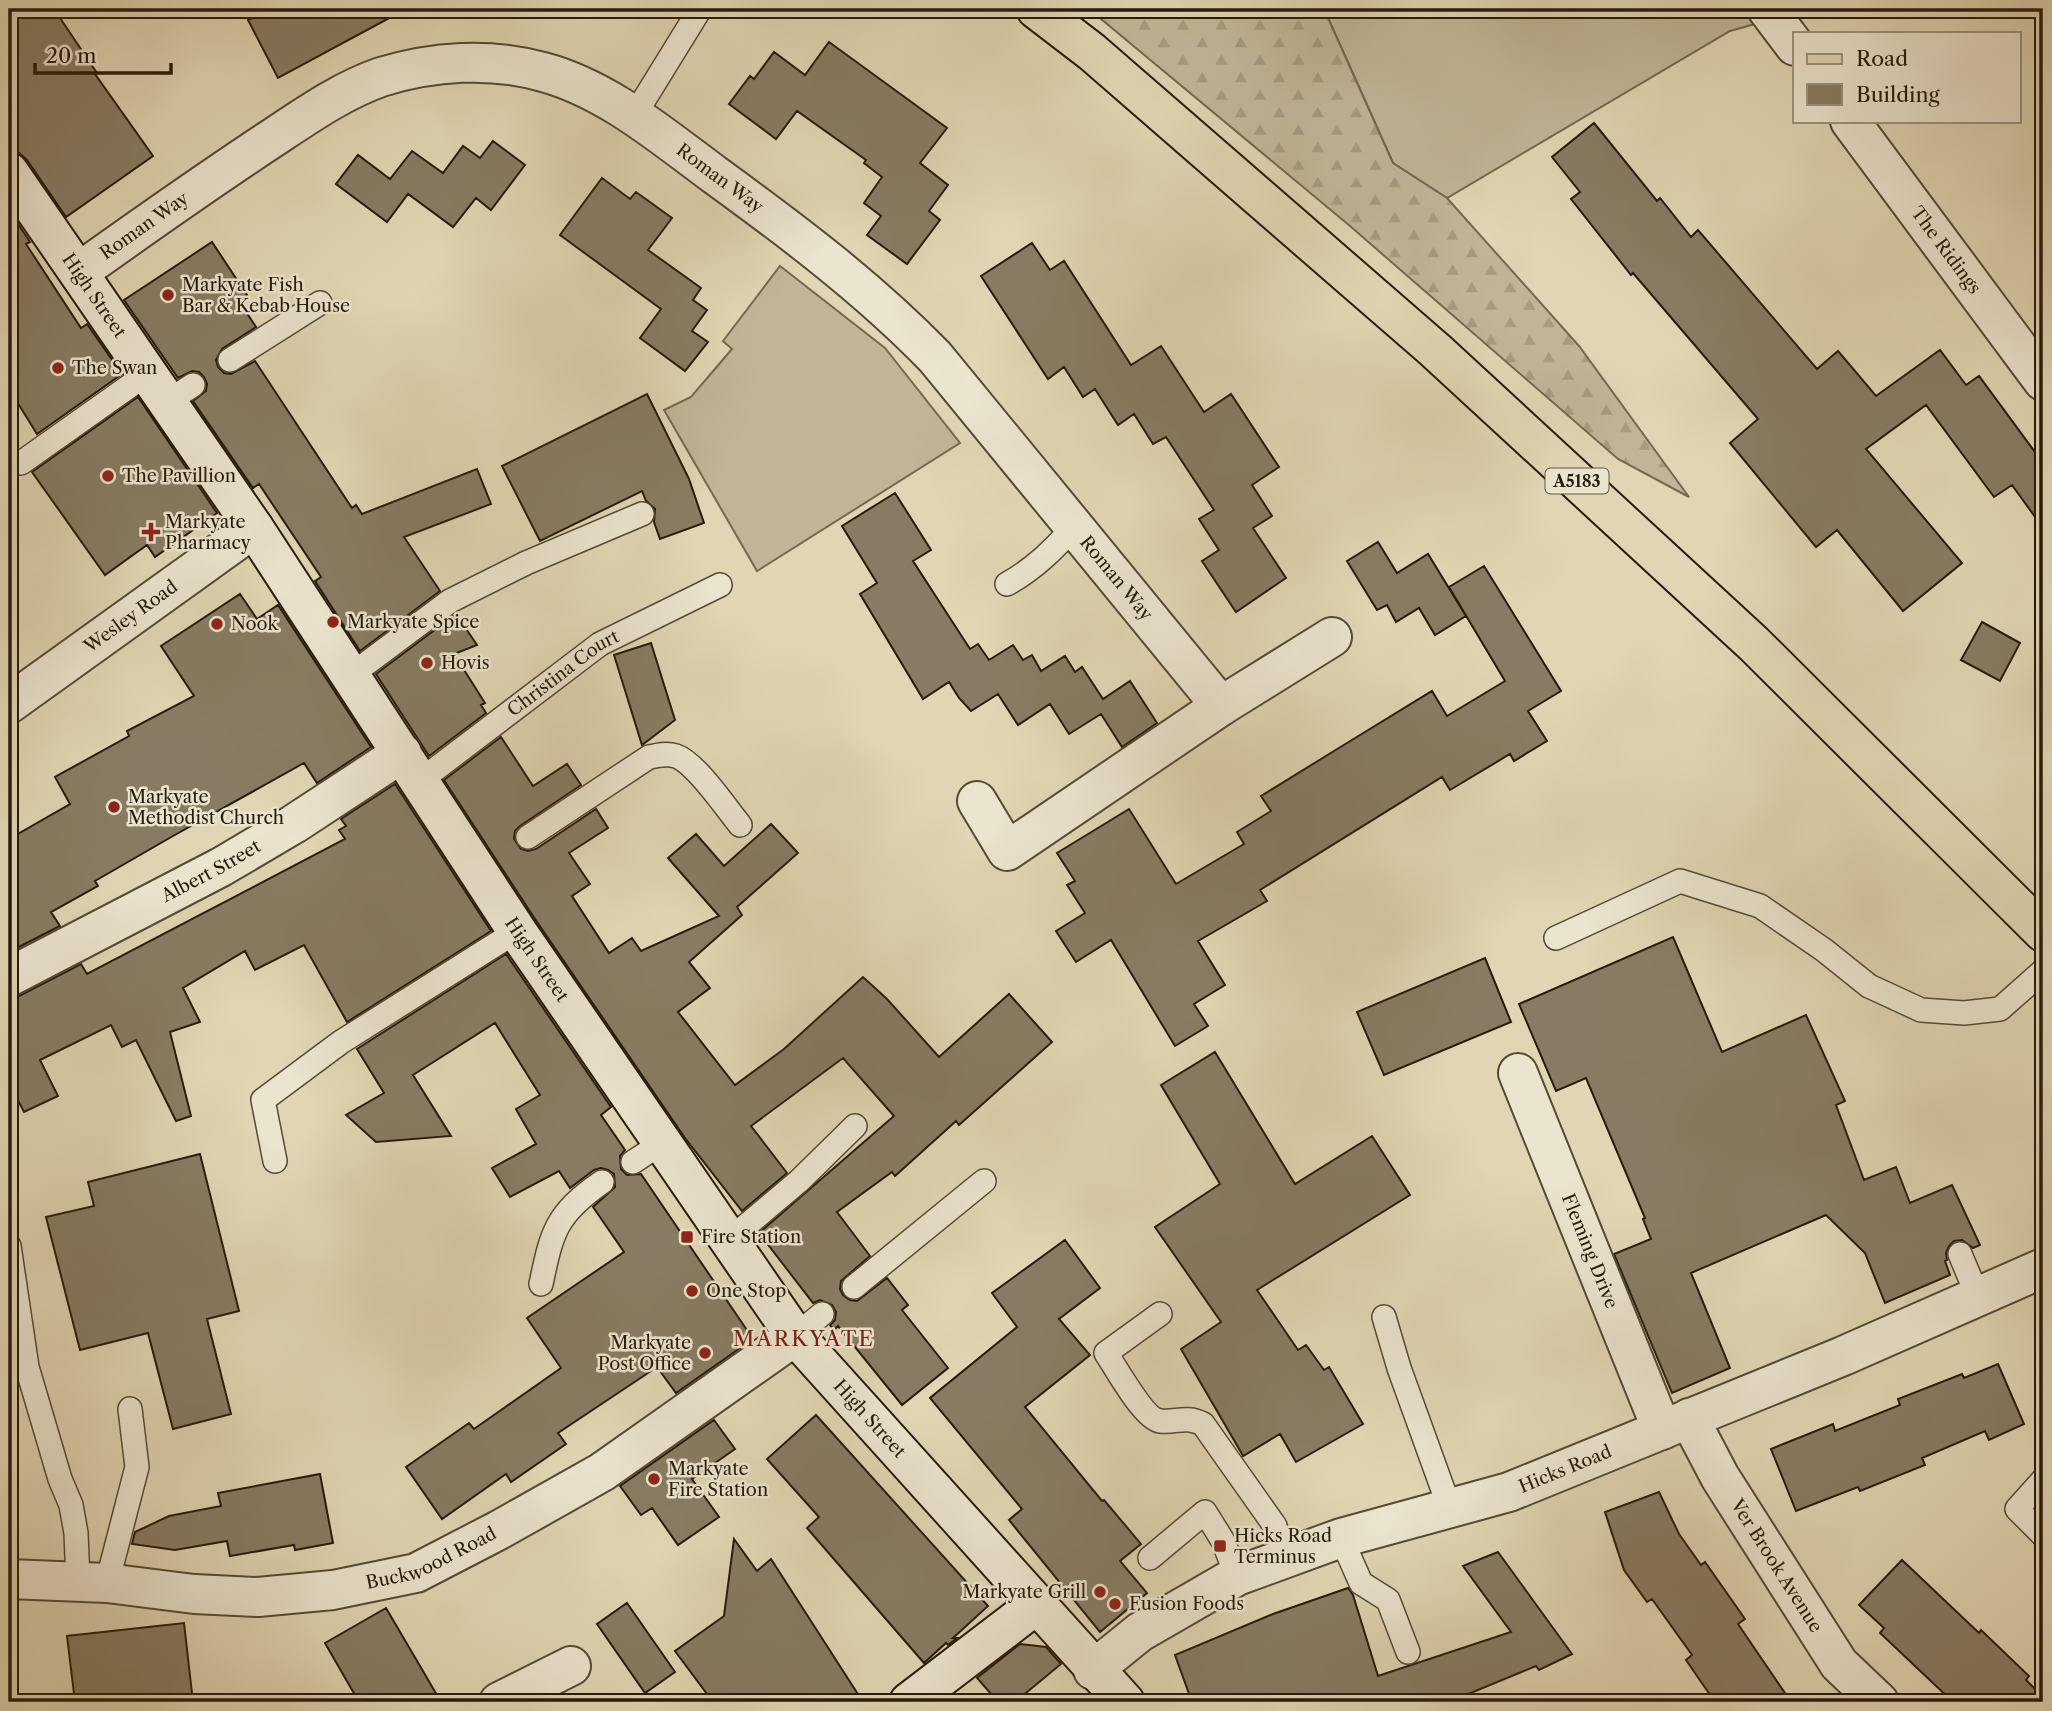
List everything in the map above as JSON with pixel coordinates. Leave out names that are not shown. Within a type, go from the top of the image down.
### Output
[{"type":"main road","name":"A5183","points":[[1036,9],[1091,52],[1456,369],[1754,644],[2043,932]]},
{"type":"street","points":[[1767,9],[1793,43]]},
{"type":"street","name":"Roman Way","points":[[79,272],[240,160],[345,92],[379,78],[416,67],[457,63],[508,64],[576,83],[634,116],[814,248],[901,321],[935,357],[1221,706]]},
{"type":"street","name":"The Ridings","points":[[1851,122],[2043,381]]},
{"type":"street","name":"High Street","points":[[9,172],[79,272],[169,387],[254,528],[351,675],[412,766],[488,863],[517,931],[648,1153],[808,1325],[1036,1605],[1125,1702]]},
{"type":"street","name":"Wesley Road","points":[[9,704],[254,528]]},
{"type":"street","points":[[977,801],[1007,851],[1221,706],[1332,637]]},
{"type":"street","name":"Albert Street","points":[[9,977],[221,867],[295,824],[412,766]]},
{"type":"street","name":"Fleming Drive","points":[[1518,1073],[1675,1424]]},
{"type":"street","name":"Hicks Road","points":[[1093,1670],[1140,1632],[1237,1576],[1341,1538],[1509,1492],[1843,1356],[2043,1268]]},
{"type":"street","name":"Buckwood Road","points":[[9,1579],[92,1582],[194,1594],[258,1597],[333,1590],[416,1573],[602,1472],[808,1325]]},
{"type":"street","name":"Ver Brook Avenue","points":[[1675,1424],[1720,1477],[1839,1664],[1879,1702]]},
{"type":"street","points":[[909,1702],[1036,1605]]},
{"type":"street","points":[[499,1702],[571,1666]]},
{"type":"lane","points":[[634,116],[700,9]]},
{"type":"lane","points":[[230,360],[320,303]]},
{"type":"lane","points":[[20,463],[169,387]]},
{"type":"lane","points":[[351,675],[450,601],[526,563],[642,514]]},
{"type":"lane","points":[[1007,584],[1046,558],[1074,527]]},
{"type":"lane","name":"Christina Court","points":[[412,766],[600,644],[720,585]]},
{"type":"lane","points":[[528,837],[649,757],[660,754],[674,755],[688,762],[740,825]]},
{"type":"lane","points":[[1556,938],[1680,881],[1760,906],[1824,950],[1869,986],[1921,1010],[1964,1013],[2000,1009],[2043,971]]},
{"type":"lane","points":[[275,1161],[263,1100],[341,1042],[517,931]]},
{"type":"lane","points":[[729,1240],[799,1181],[855,1126]]},
{"type":"lane","points":[[854,1287],[984,1181]]},
{"type":"lane","points":[[541,1283],[550,1240],[564,1214],[578,1199],[602,1182]]},
{"type":"lane","points":[[9,1246],[27,1367],[60,1479],[71,1505],[76,1533],[92,1582]]},
{"type":"lane","points":[[1960,1254],[1978,1297]]},
{"type":"lane","points":[[1160,1314],[1106,1353],[1146,1413],[1159,1421],[1192,1418],[1203,1424],[1275,1526],[1284,1558]]},
{"type":"lane","points":[[1384,1317],[1399,1368],[1450,1509]]},
{"type":"lane","points":[[92,1582],[137,1467],[130,1409]]},
{"type":"lane","points":[[2043,1480],[2017,1509],[2043,1535]]},
{"type":"lane","points":[[1150,1558],[1205,1512],[1223,1541],[1237,1576]]},
{"type":"lane","points":[[1341,1538],[1361,1583],[1388,1600],[1408,1652]]},
{"type":"green space","points":[[1089,9],[1324,9],[1393,163],[1447,198],[1579,346],[1689,497],[1618,459],[1350,226]]},
{"type":"green space","points":[[1324,9],[1802,9],[1730,31],[1447,198],[1393,163]]},
{"type":"green space","points":[[780,266],[885,348],[960,443],[757,571],[664,410],[691,397],[732,349],[723,341]]},
{"type":"building","points":[[9,9],[54,9],[97,73],[95,74],[153,156],[66,217],[27,160],[19,153],[9,150]]},
{"type":"building","points":[[268,9],[406,9],[278,78],[248,20]]},
{"type":"building","points":[[829,42],[947,128],[920,163],[948,185],[929,211],[940,220],[907,264],[867,235],[881,216],[864,203],[882,177],[864,163],[866,160],[797,111],[776,139],[729,104],[750,76],[754,79],[774,52],[805,75]]},
{"type":"building","points":[[1594,123],[1657,201],[1660,198],[1691,237],[1698,230],[1817,369],[1838,351],[1876,396],[1940,350],[1966,385],[1979,376],[2043,463],[2043,528],[2012,485],[1994,497],[1926,405],[1866,449],[1962,563],[1903,611],[1837,530],[1816,547],[1730,443],[1758,419],[1633,273],[1631,275],[1571,199],[1580,192],[1552,157]]},
{"type":"building","points":[[493,141],[525,165],[491,210],[476,198],[453,227],[408,194],[387,222],[336,184],[358,155],[390,179],[412,151],[443,173],[463,146],[480,158]]},
{"type":"building","points":[[602,178],[630,199],[636,192],[672,218],[648,250],[701,288],[693,300],[707,310],[692,331],[708,342],[685,371],[640,338],[661,309],[560,235]]},
{"type":"building","name":"The Swan","points":[[9,210],[30,242],[26,244],[81,328],[87,324],[122,374],[37,434],[9,389]]},
{"type":"building","points":[[212,242],[247,295],[239,301],[256,327],[222,349],[216,360],[218,367],[224,373],[231,374],[255,361],[352,508],[356,505],[362,514],[477,469],[491,504],[404,537],[440,591],[360,651],[315,581],[321,577],[259,484],[253,488],[193,401],[206,391],[204,377],[199,372],[192,371],[178,378],[124,300]]},
{"type":"building","points":[[1032,243],[1050,270],[1064,261],[1131,365],[1161,346],[1204,412],[1231,394],[1279,467],[1252,485],[1272,516],[1253,528],[1286,578],[1236,612],[1202,561],[1219,550],[1199,519],[1214,510],[1166,437],[1153,444],[1134,414],[1118,425],[1095,389],[1083,397],[1064,367],[1048,379],[981,276]]},
{"type":"building","points":[[647,394],[689,479],[704,523],[660,539],[654,522],[655,509],[646,501],[642,491],[540,541],[502,466]]},
{"type":"building","name":"The Pavillion","points":[[138,397],[217,513],[155,557],[147,545],[105,575],[32,472]]},
{"type":"building","points":[[895,493],[931,550],[913,561],[970,649],[978,644],[989,660],[1013,645],[1023,660],[1032,655],[1041,671],[1065,656],[1075,672],[1082,667],[1103,699],[1130,681],[1157,723],[1122,747],[1101,714],[1069,734],[1050,704],[1018,725],[998,694],[971,711],[949,682],[923,699],[860,594],[877,583],[842,526]]},
{"type":"building","points":[[1378,542],[1397,573],[1428,554],[1466,616],[1435,635],[1419,608],[1396,622],[1387,605],[1377,610],[1347,561]]},
{"type":"building","points":[[1484,566],[1561,691],[1528,711],[1547,741],[1514,761],[1510,754],[1450,790],[1442,777],[1260,890],[1267,901],[1198,941],[1225,985],[1194,1004],[1208,1026],[1175,1046],[1111,940],[1076,962],[1056,931],[1085,913],[1067,885],[1075,881],[1057,853],[1129,809],[1176,884],[1244,844],[1237,832],[1271,811],[1261,796],[1432,691],[1447,716],[1505,681],[1449,587]]},
{"type":"building","points":[[240,594],[257,619],[278,605],[371,747],[317,783],[304,763],[173,836],[95,881],[98,886],[51,912],[60,926],[9,952],[9,839],[70,804],[55,777],[129,736],[127,731],[194,696],[161,646]]},
{"type":"building","points":[[456,614],[477,645],[454,654],[485,703],[481,705],[486,713],[429,756],[376,674]]},
{"type":"building","points":[[1982,622],[2020,643],[2000,681],[1961,660]]},
{"type":"building","points":[[651,643],[675,720],[642,745],[614,655]]},
{"type":"building","points":[[501,737],[533,786],[567,764],[581,785],[515,831],[514,839],[521,849],[536,849],[596,809],[608,828],[569,853],[590,884],[572,896],[609,953],[632,938],[641,951],[719,916],[668,858],[696,834],[724,866],[771,824],[798,853],[737,907],[742,915],[689,962],[710,988],[678,1012],[735,1085],[784,1049],[863,977],[887,999],[939,1057],[1009,994],[1052,1042],[959,1125],[956,1121],[895,1176],[892,1172],[837,1212],[870,1256],[841,1281],[840,1289],[843,1295],[857,1301],[887,1278],[908,1305],[902,1310],[948,1368],[902,1405],[838,1326],[834,1330],[830,1325],[835,1320],[836,1312],[832,1305],[820,1300],[813,1303],[759,1233],[894,1116],[843,1058],[751,1126],[787,1173],[742,1211],[685,1138],[535,919],[444,780]]},
{"type":"building","points":[[395,784],[491,931],[347,1022],[304,945],[255,970],[245,951],[183,988],[200,1022],[170,1032],[191,1116],[176,1121],[136,1040],[122,1047],[111,1025],[40,1060],[58,1096],[24,1112],[9,1083],[9,999],[81,964],[87,974],[345,839],[339,830],[346,826],[341,819]]},
{"type":"building","points":[[1673,937],[1722,1052],[1806,1015],[1845,1101],[1836,1105],[1864,1180],[1896,1167],[1910,1203],[1952,1185],[1980,1245],[1973,1248],[1962,1240],[1954,1241],[1949,1246],[1945,1261],[1950,1275],[1885,1303],[1865,1253],[1826,1215],[1691,1273],[1730,1368],[1672,1393],[1614,1254],[1651,1239],[1643,1219],[1645,1218],[1586,1078],[1556,1091],[1519,1004]]},
{"type":"building","points":[[506,954],[611,1107],[601,1115],[625,1150],[620,1156],[621,1169],[627,1175],[641,1174],[753,1339],[676,1393],[657,1367],[558,1433],[566,1444],[511,1482],[506,1474],[442,1519],[406,1467],[469,1423],[474,1429],[561,1368],[527,1318],[624,1252],[593,1207],[615,1187],[614,1174],[608,1170],[594,1170],[570,1188],[559,1171],[510,1197],[492,1168],[536,1144],[516,1109],[540,1095],[495,1023],[413,1075],[451,1136],[376,1142],[346,1115],[384,1093],[357,1049]]},
{"type":"building","points":[[1485,958],[1511,1022],[1384,1075],[1357,1012]]},
{"type":"building","points":[[1215,1052],[1295,1184],[1372,1136],[1410,1195],[1257,1290],[1298,1350],[1306,1345],[1324,1370],[1329,1367],[1363,1424],[1296,1462],[1280,1434],[1243,1456],[1181,1349],[1221,1322],[1155,1227],[1220,1184],[1161,1085]]},
{"type":"building","points":[[200,1154],[239,1311],[207,1319],[231,1414],[173,1429],[148,1333],[80,1350],[46,1217],[94,1206],[88,1182]]},
{"type":"building","points":[[1065,1240],[1100,1288],[1059,1319],[1090,1355],[1025,1407],[1141,1544],[1120,1561],[1147,1593],[1100,1632],[1009,1520],[1022,1509],[930,1398],[1017,1327],[992,1293]]},
{"type":"building","points":[[1998,1364],[2024,1424],[1989,1440],[1985,1431],[1922,1458],[1925,1465],[1860,1491],[1858,1487],[1796,1511],[1771,1449],[1833,1424],[1835,1431],[1900,1405],[1898,1399],[1962,1374],[1964,1378]]},
{"type":"building","points":[[816,1415],[988,1606],[953,1638],[957,1638],[948,1645],[946,1643],[924,1663],[807,1528],[819,1517],[767,1459]]},
{"type":"building","name":"Markyate Fire Station","points":[[714,1420],[735,1449],[692,1479],[719,1517],[678,1545],[652,1508],[641,1515],[620,1486]]},
{"type":"building","points":[[320,1474],[333,1543],[295,1550],[294,1545],[230,1556],[227,1541],[175,1550],[132,1544],[135,1532],[169,1516],[221,1506],[218,1493]]},
{"type":"building","points":[[1659,1492],[1679,1534],[1701,1565],[1705,1562],[1745,1619],[1738,1624],[1791,1702],[1715,1702],[1686,1660],[1692,1655],[1652,1599],[1647,1602],[1624,1570],[1605,1512]]},
{"type":"building","points":[[734,1539],[757,1571],[771,1559],[863,1702],[713,1702],[675,1651],[724,1616]]},
{"type":"building","points":[[1498,1552],[1572,1654],[1539,1670],[1536,1666],[1449,1702],[1192,1702],[1175,1655],[1273,1614],[1348,1588],[1353,1595],[1378,1676],[1511,1632],[1463,1566]]},
{"type":"building","points":[[1902,1560],[2029,1676],[2026,1680],[2043,1697],[2043,1702],[1953,1702],[1880,1633],[1884,1628],[1859,1605]]},
{"type":"building","points":[[627,1603],[675,1672],[645,1693],[597,1624]]},
{"type":"building","points":[[386,1608],[441,1702],[359,1702],[325,1643]]},
{"type":"building","points":[[184,1623],[193,1702],[75,1702],[67,1636]]},
{"type":"building","points":[[1020,1644],[1046,1647],[1061,1664],[1015,1702],[998,1702],[977,1678]]},
{"type":"place","name":"Markyate Fish Bar & Kebab House","points":[[168,295]]},
{"type":"place","name":"The Swan","points":[[58,368]]},
{"type":"place","name":"The Pavillion","points":[[108,476]]},
{"type":"place","name":"Markyate Pharmacy","points":[[151,532]]},
{"type":"place","name":"Markyate Spice","points":[[333,622]]},
{"type":"place","name":"Nook","points":[[217,624]]},
{"type":"place","name":"Hovis","points":[[427,663]]},
{"type":"place","name":"Markyate Methodist Church","points":[[114,807]]},
{"type":"place","name":"Fire Station","points":[[687,1237]]},
{"type":"place","name":"One Stop","points":[[692,1291]]},
{"type":"place","name":"Markyate Post Office","points":[[705,1353]]},
{"type":"place","name":"Markyate Fire Station","points":[[654,1479]]},
{"type":"place","name":"Hicks Road Terminus","points":[[1220,1546]]},
{"type":"place","name":"Markyate Grill","points":[[1100,1592]]},
{"type":"place","name":"Fusion Foods","points":[[1115,1604]]},
{"type":"district","name":"MARKYATE","points":[[804,1339]]}]
